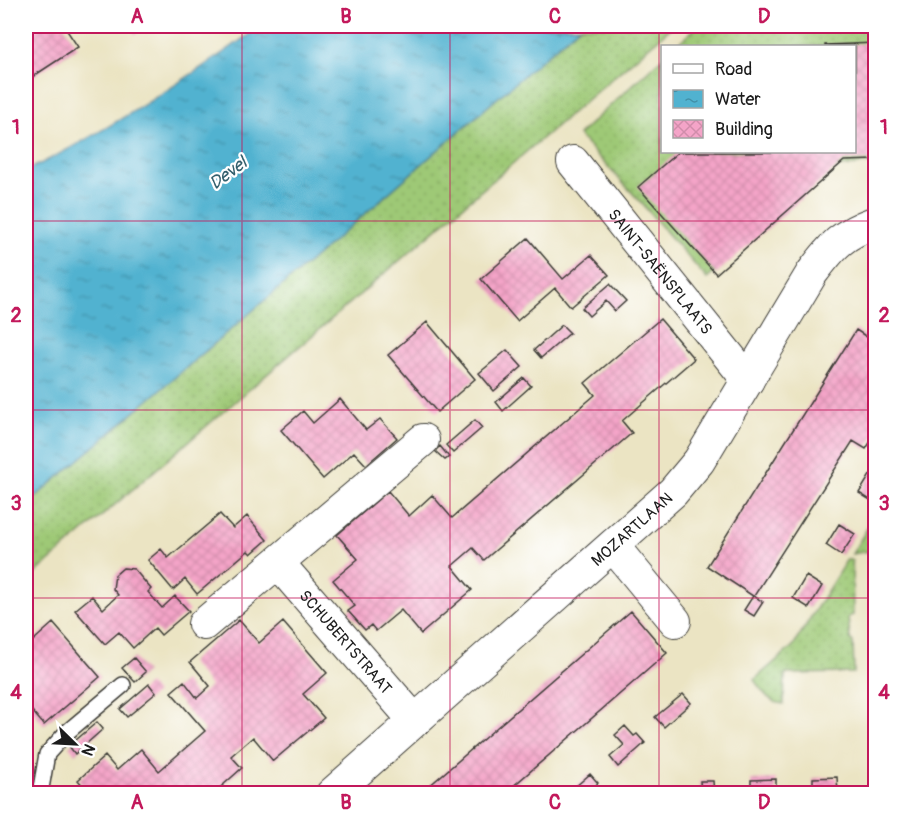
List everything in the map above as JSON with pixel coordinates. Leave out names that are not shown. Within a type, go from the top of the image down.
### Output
[{"type":"street","name":"SAINT-SAËNSPLAATS","points":[[573,162],[748,380]]},
{"type":"street","name":"MOZARTLAAN","points":[[347,789],[414,720],[673,492],[699,461],[812,273],[832,246],[854,230],[876,222]]},
{"type":"street","points":[[204,624],[423,440]]},
{"type":"street","points":[[613,546],[675,621]]},
{"type":"street","name":"SCHUBERTSTRAAT","points":[[278,563],[414,720]]},
{"type":"lane","points":[[40,794],[47,754],[66,733],[123,685]]},
{"type":"green space","points":[[580,26],[673,26],[26,581],[26,505]]},
{"type":"green space","points":[[698,26],[875,26],[875,162],[835,168],[707,279],[637,198],[578,135],[661,59],[661,153],[856,153],[856,45],[676,45]]},
{"type":"green space","points":[[875,515],[875,550],[852,554]]},
{"type":"green space","points":[[847,559],[852,560],[853,615],[848,617],[850,639],[853,642],[854,673],[785,674],[784,704],[778,703],[766,696],[754,680],[793,646]]},
{"type":"water","name":"Devel","points":[[261,26],[580,26],[26,505],[26,171],[87,139],[146,103]]},
{"type":"building","points":[[26,26],[64,26],[78,47],[26,81]]},
{"type":"building","points":[[130,26],[148,26],[135,34]]},
{"type":"building","points":[[876,43],[876,160],[844,161],[716,274],[638,187],[677,153],[856,153],[856,45],[825,45]]},
{"type":"building","points":[[528,238],[563,279],[591,255],[609,275],[571,307],[555,288],[517,321],[481,279]]},
{"type":"building","points":[[610,284],[626,301],[615,311],[606,301],[589,316],[582,308]]},
{"type":"building","points":[[660,319],[694,359],[622,421],[632,433],[484,560],[473,548],[452,566],[472,590],[421,634],[401,610],[376,631],[371,625],[365,630],[348,611],[355,606],[333,580],[358,559],[337,535],[388,491],[409,516],[432,495],[452,518],[595,395],[585,383]]},
{"type":"building","points":[[427,322],[475,379],[437,412],[388,355]]},
{"type":"building","points":[[562,325],[570,333],[541,358],[534,350]]},
{"type":"building","points":[[856,330],[876,343],[876,404],[870,413],[876,416],[876,433],[866,449],[853,441],[754,596],[763,602],[754,616],[744,610],[753,596],[707,566]]},
{"type":"building","points":[[507,350],[522,367],[494,391],[479,373]]},
{"type":"building","points":[[524,378],[531,386],[503,411],[496,402]]},
{"type":"building","points":[[340,399],[366,430],[380,419],[397,438],[366,465],[354,452],[323,479],[281,430],[303,411],[313,423]]},
{"type":"building","points":[[475,420],[482,428],[453,453],[446,445]]},
{"type":"building","points":[[440,446],[449,457],[445,460],[435,451]]},
{"type":"building","points":[[872,472],[876,474],[875,503],[859,493]]},
{"type":"building","points":[[220,514],[233,528],[247,516],[267,540],[251,554],[248,551],[197,594],[185,579],[173,590],[148,560],[161,549],[168,558]]},
{"type":"building","points":[[839,524],[855,534],[841,555],[826,545]]},
{"type":"building","points":[[123,568],[134,569],[151,589],[148,592],[162,608],[175,596],[189,611],[161,635],[155,628],[133,648],[119,632],[105,644],[75,610],[92,596],[103,609],[118,595],[113,589],[115,575]]},
{"type":"building","points":[[806,576],[822,586],[809,608],[793,598]]},
{"type":"building","points":[[631,611],[667,653],[643,674],[504,794],[420,794]]},
{"type":"building","points":[[239,620],[259,643],[283,622],[327,673],[303,694],[324,718],[273,761],[253,737],[231,756],[242,768],[213,794],[175,794],[173,792],[171,794],[90,794],[78,780],[105,756],[117,770],[141,749],[159,771],[205,731],[171,692],[184,681],[197,698],[210,686],[190,662]]},
{"type":"building","points":[[53,623],[100,677],[44,725],[26,704],[26,647]]},
{"type":"building","points":[[134,658],[146,672],[135,682],[122,668]]},
{"type":"building","points":[[149,684],[156,693],[127,717],[120,709]]},
{"type":"building","points":[[683,694],[691,703],[664,727],[655,717]]},
{"type":"building","points":[[97,722],[103,729],[75,754],[69,746]]},
{"type":"building","points":[[625,726],[645,743],[618,767],[610,757],[624,745],[615,735]]},
{"type":"building","points":[[590,774],[598,783],[586,794],[567,794]]},
{"type":"building","points":[[837,777],[838,794],[813,794],[813,778]]},
{"type":"building","points":[[776,779],[776,794],[751,794],[751,780]]},
{"type":"building","points":[[700,781],[713,781],[714,794],[701,794]]}]
